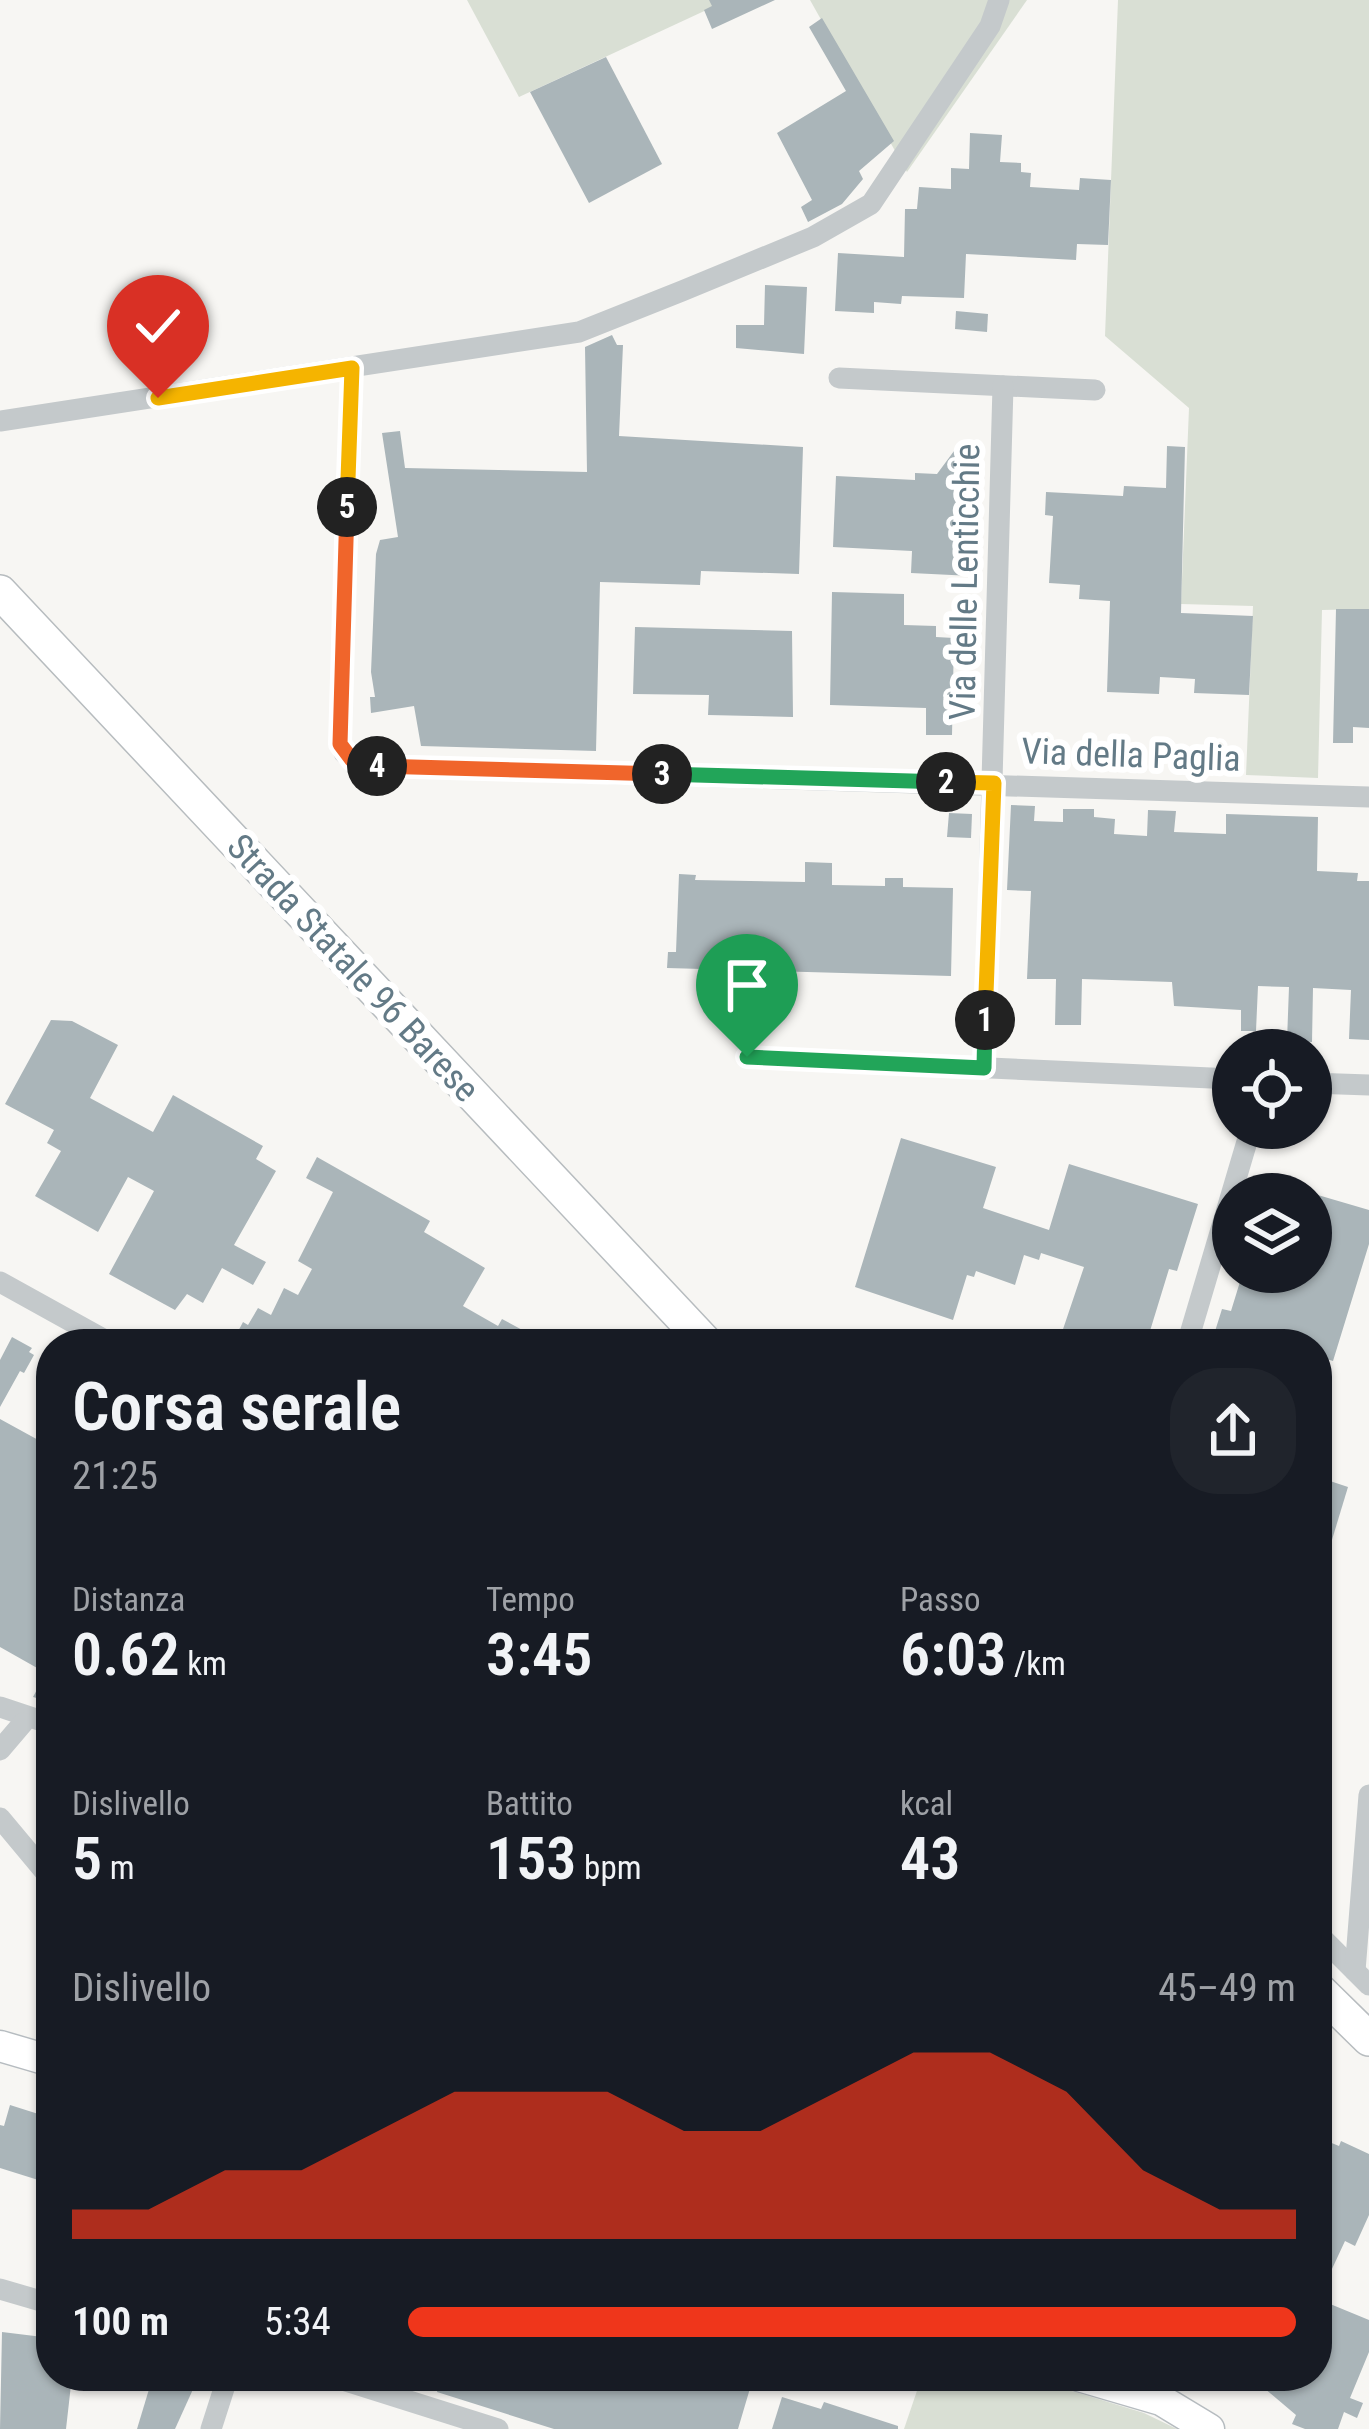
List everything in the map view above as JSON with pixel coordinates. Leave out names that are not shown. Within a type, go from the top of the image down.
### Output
[{"type":"main road","name":"Strada Statale 96 Barese","points":[[0,592],[693,1329]]},
{"type":"main road","points":[[1332,2003],[1369,2039]]},
{"type":"main road","points":[[0,2046],[36,2057]]},
{"type":"main road","points":[[1130,2391],[1161,2400],[1209,2429]]},
{"type":"street","points":[[0,421],[578,332],[813,237],[871,204],[990,26],[999,0]]},
{"type":"street","name":"Via della Paglia","points":[[352,368],[340,735],[344,753],[364,766],[1369,796]]},
{"type":"street","points":[[839,378],[1095,390]]},
{"type":"street","name":"Via delle Lenticchie","points":[[984,1068],[1003,386]]},
{"type":"street","points":[[747,1057],[1212,1078]]},
{"type":"street","points":[[1332,1084],[1369,1085]]},
{"type":"street","points":[[1191,1329],[1245,1149]]},
{"type":"street","points":[[0,1282],[85,1329]]},
{"type":"street","points":[[0,1707],[29,1723],[0,1750]]},
{"type":"street","points":[[1362,1978],[1369,1795]]},
{"type":"street","points":[[0,1817],[36,1861]]},
{"type":"street","points":[[1332,1948],[1362,1978]]},
{"type":"street","points":[[0,2289],[36,2300]]},
{"type":"street","points":[[211,2429],[223,2391]]},
{"type":"street","points":[[377,2391],[497,2429]]},
{"type":"shaded area","points":[[467,0],[728,0],[519,97]]},
{"type":"shaded area","points":[[810,0],[1027,0],[907,172]]},
{"type":"shaded area","points":[[1118,0],[1369,0],[1369,609],[1322,610],[1318,778],[1246,775],[1253,606],[1181,604],[1189,408],[1105,336]]},
{"type":"shaded area","points":[[917,2391],[1072,2391],[1144,2413],[1177,2429],[904,2429]]},
{"type":"building","points":[[709,0],[775,0],[712,29],[704,10],[712,6]]},
{"type":"building","points":[[822,18],[894,141],[859,171],[863,179],[842,204],[808,222],[801,207],[812,200],[777,133],[846,91],[809,27]]},
{"type":"building","points":[[606,57],[662,164],[589,203],[530,92]]},
{"type":"building","points":[[970,133],[1002,135],[1000,162],[1021,163],[1021,172],[1031,173],[1030,187],[1079,190],[1080,178],[1111,180],[1108,245],[1077,244],[1076,260],[966,254],[964,298],[902,296],[901,304],[874,302],[874,313],[835,311],[838,253],[904,257],[905,209],[917,209],[919,187],[951,189],[951,168],[969,169]]},
{"type":"building","points":[[765,285],[807,287],[804,354],[736,348],[736,325],[764,325]]},
{"type":"building","points":[[956,311],[988,314],[987,332],[955,329]]},
{"type":"building","points":[[612,335],[617,345],[623,345],[619,436],[803,447],[799,574],[701,571],[700,585],[600,582],[596,751],[421,746],[414,706],[371,713],[376,554],[380,540],[398,537],[382,433],[400,431],[405,468],[587,472],[585,347]]},
{"type":"building","points":[[1167,446],[1185,447],[1181,613],[1253,616],[1249,695],[1194,693],[1195,679],[1160,677],[1159,694],[1107,692],[1110,601],[1079,599],[1080,585],[1049,583],[1053,516],[1045,515],[1046,492],[1123,496],[1124,486],[1166,488]]},
{"type":"building","points":[[957,447],[955,480],[961,480],[957,544],[974,545],[972,576],[911,573],[912,551],[833,547],[836,476],[915,480],[915,473],[937,474]]},
{"type":"building","points":[[832,592],[904,594],[904,625],[936,626],[936,637],[954,638],[952,735],[926,735],[926,708],[830,705]]},
{"type":"building","points":[[1336,609],[1369,609],[1369,728],[1353,727],[1353,743],[1333,743]]},
{"type":"building","points":[[635,627],[792,631],[793,717],[708,715],[709,695],[633,694]]},
{"type":"building","points":[[1011,805],[1035,806],[1034,821],[1063,822],[1063,809],[1094,809],[1094,817],[1115,819],[1114,834],[1147,836],[1148,810],[1176,811],[1174,832],[1226,834],[1226,814],[1318,817],[1317,871],[1358,873],[1357,881],[1369,881],[1369,1040],[1349,1039],[1351,990],[1313,988],[1312,1029],[1287,1029],[1289,987],[1258,986],[1256,1029],[1241,1029],[1241,1010],[1174,1006],[1172,982],[1082,979],[1081,1025],[1055,1025],[1056,979],[1027,979],[1031,891],[1007,890]]},
{"type":"building","points":[[949,813],[972,814],[971,838],[947,837]]},
{"type":"building","points":[[805,862],[832,863],[832,885],[885,886],[885,878],[903,878],[903,887],[953,888],[951,976],[667,968],[668,952],[676,952],[679,874],[696,875],[695,880],[805,882]]},
{"type":"building","points":[[51,1020],[72,1021],[118,1045],[90,1098],[153,1132],[173,1095],[263,1146],[256,1159],[276,1171],[234,1245],[266,1262],[253,1285],[222,1268],[203,1303],[187,1294],[175,1310],[109,1274],[154,1191],[128,1177],[98,1232],[35,1196],[61,1151],[47,1143],[54,1130],[5,1104]]},
{"type":"building","points":[[901,1138],[996,1167],[983,1208],[1049,1230],[1069,1164],[1198,1204],[1177,1271],[1169,1269],[1151,1329],[1063,1329],[1084,1267],[1041,1253],[1039,1260],[1024,1255],[1015,1285],[976,1271],[974,1277],[967,1275],[953,1320],[855,1287]]},
{"type":"building","points":[[317,1157],[430,1221],[424,1232],[485,1268],[463,1306],[498,1326],[502,1319],[520,1329],[239,1329],[243,1322],[248,1325],[258,1308],[271,1315],[284,1288],[298,1295],[312,1269],[298,1261],[333,1192],[306,1178]]},
{"type":"building","points":[[1332,1199],[1369,1210],[1369,1244],[1333,1361],[1332,1329],[1216,1329],[1222,1309],[1231,1311],[1237,1293],[1332,1293]]},
{"type":"building","points":[[12,1337],[32,1348],[29,1352],[34,1355],[0,1407],[0,1360]]},
{"type":"building","points":[[0,1419],[36,1439],[36,1667],[0,1647]]},
{"type":"building","points":[[1332,1482],[1348,1487],[1332,1540]]},
{"type":"building","points":[[10,2105],[36,2113],[36,2179],[0,2168],[0,2125],[4,2126]]},
{"type":"building","points":[[1341,2141],[1369,2154],[1369,2215],[1355,2246],[1345,2241],[1332,2269],[1332,2143],[1339,2146]]},
{"type":"building","points":[[1332,2305],[1369,2320],[1369,2352],[1350,2398],[1363,2403],[1357,2418],[1344,2412],[1338,2429],[1305,2429],[1292,2424],[1296,2415],[1268,2391],[1332,2391]]},
{"type":"building","points":[[2,2332],[36,2336],[36,2391],[70,2391],[66,2429],[0,2429]]},
{"type":"building","points":[[148,2391],[192,2391],[175,2429],[137,2429]]},
{"type":"building","points":[[749,2391],[738,2429],[554,2429],[437,2392]]},
{"type":"building","points":[[782,2397],[821,2409],[824,2402],[898,2429],[772,2429]]},
{"type":"route","points":[[158,398],[352,368],[340,744],[344,753],[364,766],[994,783],[984,1068],[747,1057]]}]
